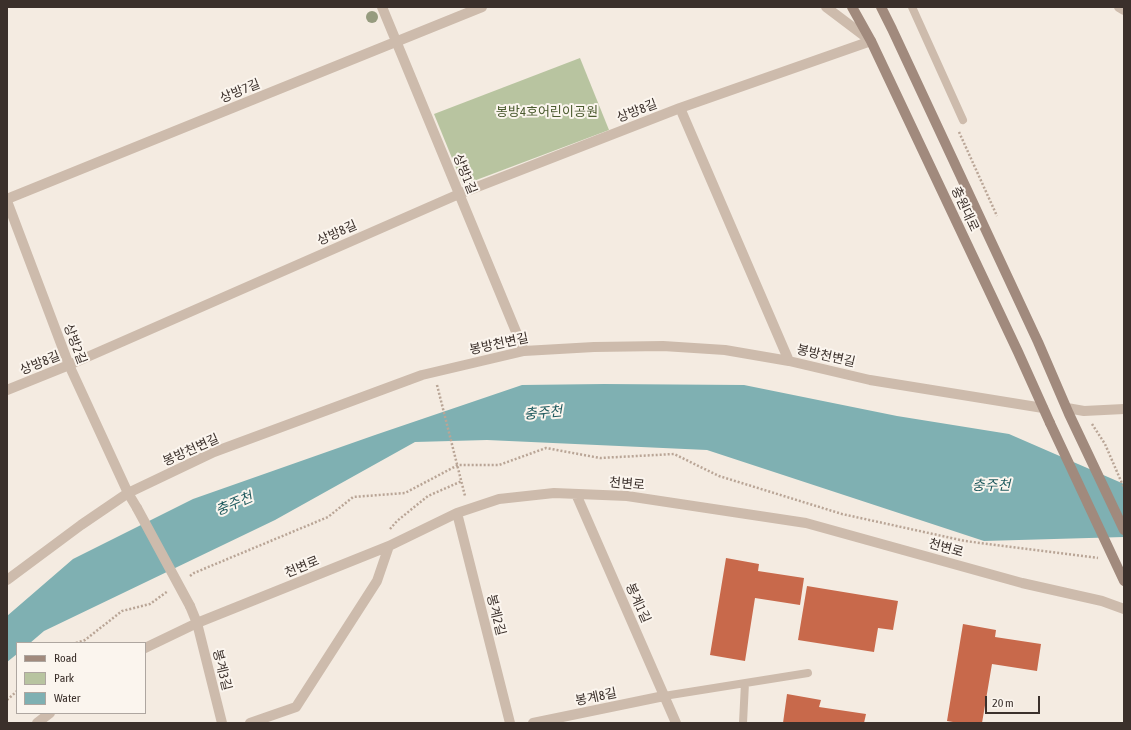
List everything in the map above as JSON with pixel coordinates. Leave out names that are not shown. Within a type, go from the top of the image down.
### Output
[{"type":"street","name":"상방1길","points":[[382,7],[524,350]]},
{"type":"street","name":"상방7길","points":[[7,200],[482,7]]},
{"type":"street","points":[[826,7],[871,41]]},
{"type":"street","name":"충원대로","points":[[852,7],[871,41],[1124,581]]},
{"type":"street","name":"충원대로","points":[[881,7],[1002,264],[1068,411],[1124,530]]},
{"type":"street","points":[[1119,7],[1124,10]]},
{"type":"street","name":"상방8길","points":[[7,390],[68,365],[459,194],[680,108],[871,41]]},
{"type":"street","points":[[680,108],[789,361]]},
{"type":"street","name":"상방2길","points":[[7,200],[68,365],[128,493],[190,606]]},
{"type":"street","name":"봉방천변길","points":[[7,580],[81,525],[128,493],[214,452],[422,375],[524,350],[663,346],[725,350],[789,361],[870,380],[1043,408]]},
{"type":"street","points":[[1068,411],[1124,409]]},
{"type":"street","name":"천변로","points":[[146,648],[197,623],[389,546],[457,513],[500,499],[554,493],[627,496],[806,523],[1022,583],[1102,600],[1124,609]]},
{"type":"street","name":"봉계1길","points":[[576,494],[676,723]]},
{"type":"street","name":"봉계2길","points":[[457,513],[510,723]]},
{"type":"street","points":[[250,723],[296,708],[377,581],[389,546]]},
{"type":"street","name":"봉계3길","points":[[190,606],[197,623],[222,723]]},
{"type":"street","name":"봉계8길","points":[[533,723],[664,696]]},
{"type":"street","points":[[37,723],[49,714]]},
{"type":"lane","points":[[912,7],[963,120]]},
{"type":"lane","points":[[664,696],[808,673]]},
{"type":"lane","points":[[743,723],[746,683]]},
{"type":"path","points":[[434,372],[469,509]]},
{"type":"path","points":[[1105,444],[1124,488]]},
{"type":"path","points":[[389,546],[386,532],[397,521],[428,496],[462,481]]},
{"type":"path","points":[[7,700],[16,692]]},
{"type":"green space","name":"봉방4호어린이공원","points":[[580,58],[609,130],[463,185],[434,114]]},
{"type":"water","name":"충주천","points":[[522,385],[744,385],[897,416],[1009,434],[1124,484],[1124,537],[984,541],[707,450],[487,440],[415,442],[275,520],[44,631],[31,642],[16,642],[16,655],[7,662],[7,616],[73,559],[193,499]]},
{"type":"building","points":[[726,558],[759,564],[758,571],[804,578],[800,605],[755,598],[745,661],[710,655]]},
{"type":"building","points":[[807,586],[898,601],[893,630],[878,628],[874,652],[798,640]]},
{"type":"building","points":[[963,624],[996,630],[995,637],[1041,644],[1037,671],[992,664],[982,723],[959,723],[947,721]]},
{"type":"building","points":[[787,694],[821,700],[819,707],[866,714],[864,723],[783,723]]}]
